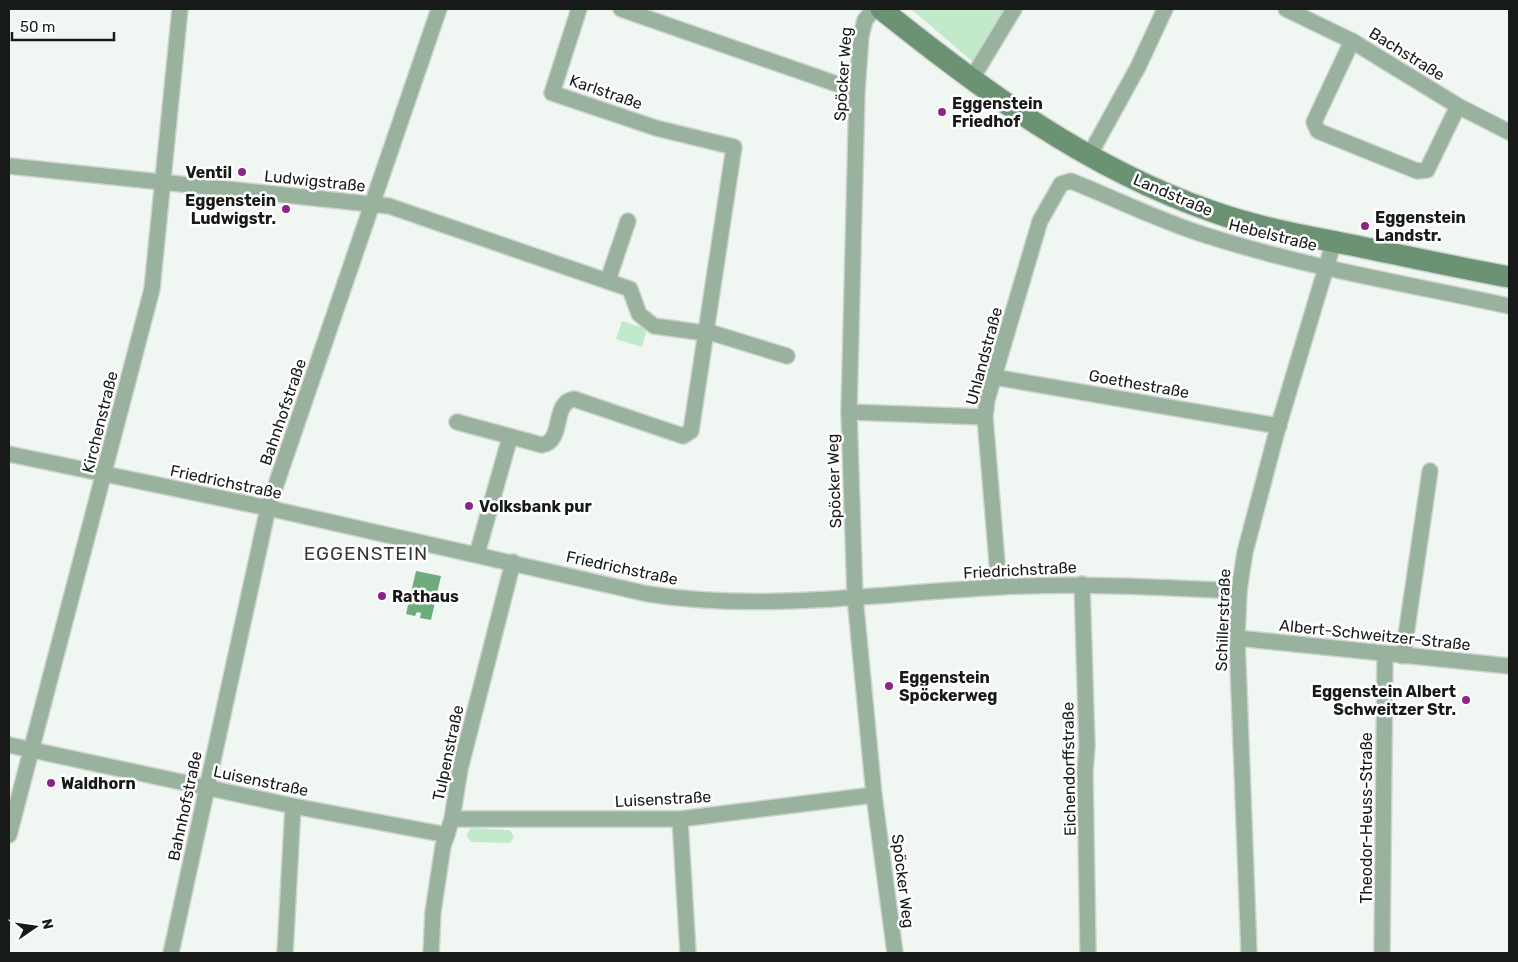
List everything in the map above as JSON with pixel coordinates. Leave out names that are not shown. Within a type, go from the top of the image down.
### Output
[{"type":"street","name":"Kirchenstraße","points":[[9,835],[152,290],[161,183],[180,9]]},
{"type":"street","name":"Bahnhofstraße","points":[[171,953],[268,508],[439,9]]},
{"type":"street","name":"Karlstraße","points":[[579,9],[552,92],[656,128],[734,147],[706,332]]},
{"type":"street","points":[[621,9],[857,92]]},
{"type":"street","name":"Spöcker Weg","points":[[874,9],[865,20],[861,36],[857,92],[849,412],[855,597],[874,794],[895,953]]},
{"type":"street","name":"Landstraße","points":[[881,9],[971,80],[1036,124],[1089,156],[1209,211],[1242,222],[1334,242],[1509,276]]},
{"type":"street","points":[[971,80],[1014,9]]},
{"type":"street","points":[[1089,156],[1138,67],[1164,9]]},
{"type":"street","name":"Bachstraße","points":[[1286,9],[1352,41],[1458,106],[1509,132]]},
{"type":"street","points":[[1352,41],[1314,122],[1318,132],[1417,171],[1426,170],[1458,106]]},
{"type":"street","name":"Ludwigstraße","points":[[9,166],[389,206],[630,289],[639,314],[654,326],[706,332],[787,356]]},
{"type":"street","name":"Hebelstraße","points":[[1071,181],[1204,235],[1327,267],[1509,306]]},
{"type":"street","name":"Uhlandstraße","points":[[999,587],[985,417],[994,378],[1040,221],[1061,184],[1071,181]]},
{"type":"street","points":[[608,280],[628,221]]},
{"type":"street","name":"Schillerstraße","points":[[1249,953],[1237,638],[1239,591],[1245,552],[1279,426],[1334,242]]},
{"type":"street","points":[[457,422],[542,445],[552,440],[564,405],[568,400],[574,399],[683,436],[687,435],[691,431],[706,332]]},
{"type":"street","name":"Goethestraße","points":[[994,378],[1279,426]]},
{"type":"street","points":[[849,412],[985,417]]},
{"type":"street","points":[[477,554],[510,437]]},
{"type":"street","name":"Friedrichstraße","points":[[9,454],[268,508],[648,594],[688,600],[776,602],[999,587],[1082,584],[1239,591]]},
{"type":"street","points":[[1403,656],[1430,471]]},
{"type":"street","name":"Tulpenstraße","points":[[431,953],[433,912],[443,846],[452,819],[460,769],[513,562]]},
{"type":"street","name":"Eichendorffstraße","points":[[1082,584],[1087,746],[1085,772],[1088,953]]},
{"type":"street","name":"Albert-Schweitzer-Straße","points":[[1237,638],[1509,666]]},
{"type":"street","name":"Theodor-Heuss-Straße","points":[[1382,953],[1385,654]]},
{"type":"street","name":"Luisenstraße","points":[[9,745],[292,806],[447,835]]},
{"type":"street","name":"Luisenstraße","points":[[452,819],[680,819],[874,794]]},
{"type":"street","points":[[285,953],[292,806]]},
{"type":"street","points":[[680,819],[688,953]]},
{"type":"shaded area","points":[[911,9],[1006,9],[973,62]]},
{"type":"shaded area","points":[[622,321],[647,329],[642,347],[616,339]]},
{"type":"shaded area","points":[[416,571],[441,576],[431,620],[420,618],[421,613],[417,612],[415,616],[406,614]]},
{"type":"shaded area","points":[[471,828],[510,830],[514,837],[510,843],[471,842],[466,835]]},
{"type":"place","name":"Eggenstein Friedhof","points":[[942,112]]},
{"type":"place","name":"Ventil","points":[[242,172]]},
{"type":"place","name":"Eggenstein Ludwigstr.","points":[[286,209]]},
{"type":"place","name":"Eggenstein Landstr.","points":[[1365,226]]},
{"type":"place","name":"Volksbank pur","points":[[469,506]]},
{"type":"place","name":"Rathaus","points":[[382,596]]},
{"type":"place","name":"Eggenstein Spöckerweg","points":[[889,686]]},
{"type":"place","name":"Eggenstein Albert Schweitzer Str.","points":[[1466,700]]},
{"type":"place","name":"Waldhorn","points":[[51,783]]},
{"type":"district","name":"EGGENSTEIN","points":[[366,553]]}]
